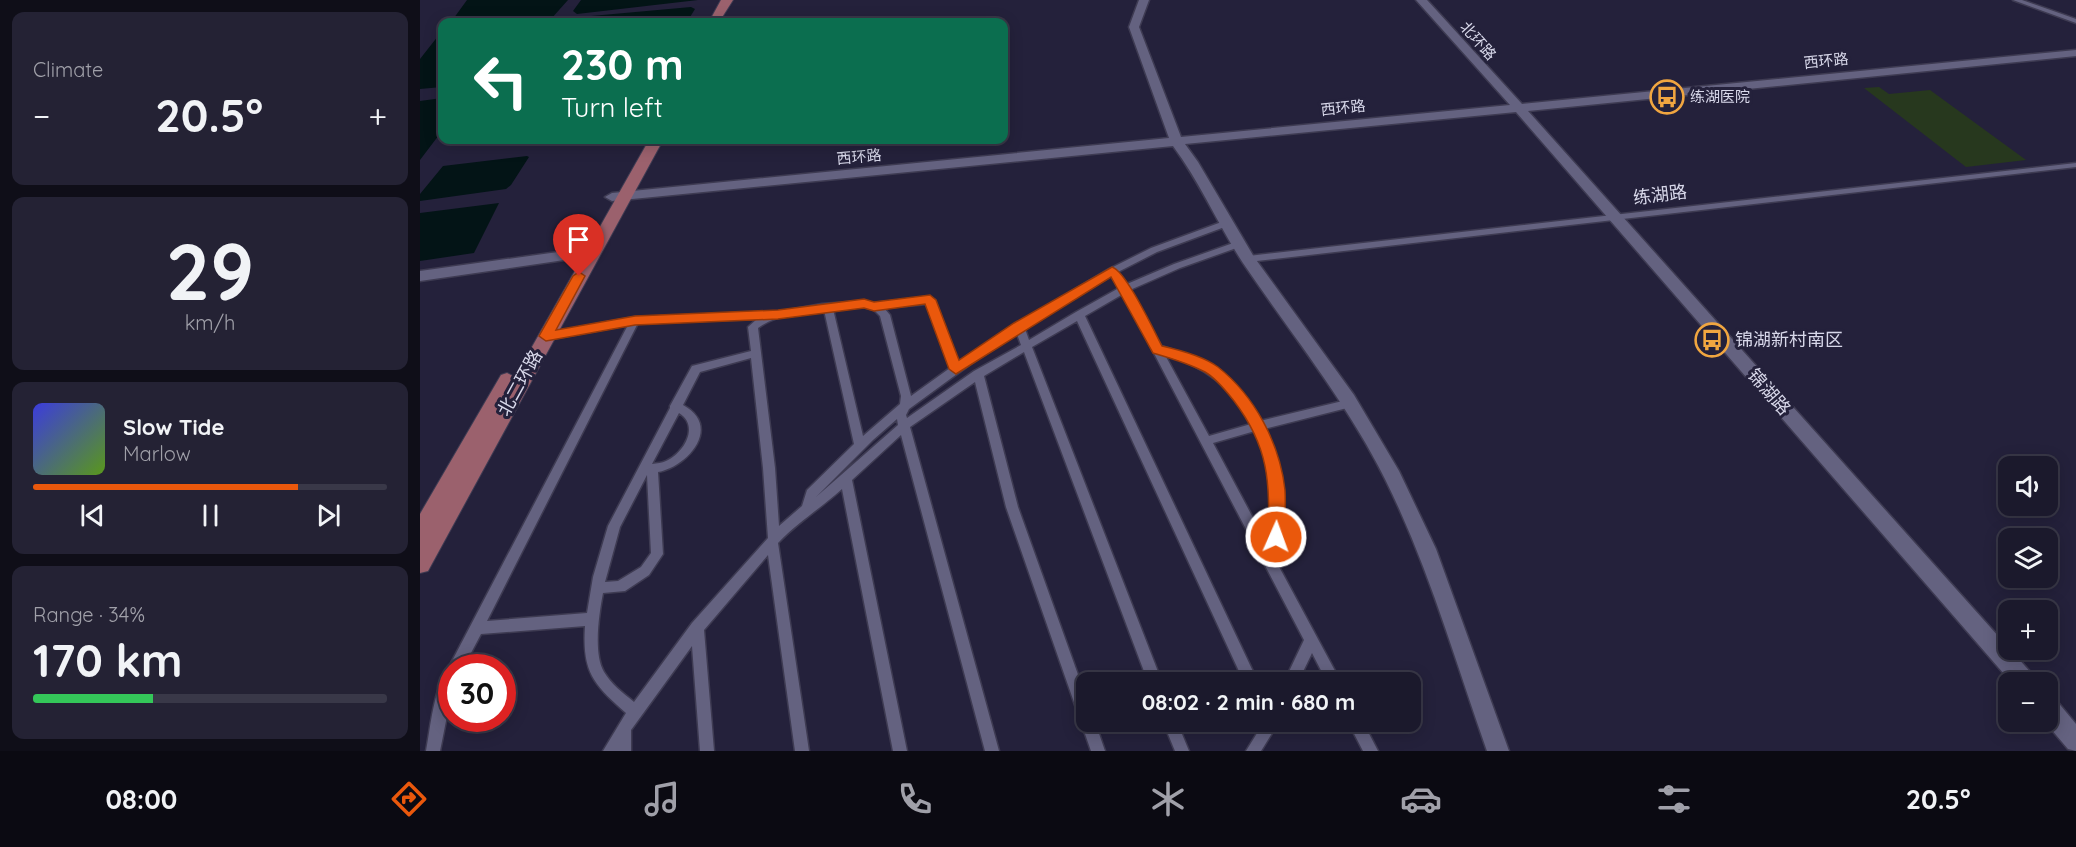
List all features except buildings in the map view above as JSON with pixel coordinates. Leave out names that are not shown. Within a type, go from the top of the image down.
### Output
[{"type":"main road","points":[[716,18],[727,0]]},
{"type":"main road","points":[[725,18],[735,0]]},
{"type":"main road","points":[[1144,0],[1134,24],[1136,37],[1177,141],[1192,162],[1248,259],[1351,403],[1393,476],[1426,549],[1498,751]]},
{"type":"main road","name":"北环路","points":[[1421,0],[1517,106]]},
{"type":"main road","name":"西环路","points":[[620,193],[1469,112],[2076,46]]},
{"type":"main road","name":"西环路","points":[[1517,106],[2076,54]]},
{"type":"main road","name":"锦湖路","points":[[1517,106],[2016,672]]},
{"type":"main road","name":"北二环路","points":[[420,564],[546,336],[644,144]]},
{"type":"main road","name":"北二环路","points":[[420,533],[580,254],[653,144]]},
{"type":"main road","points":[[420,276],[580,254]]},
{"type":"main road","points":[[2058,720],[2076,741]]},
{"type":"street","points":[[2016,0],[2076,21]]},
{"type":"street","name":"练湖路","points":[[1248,259],[2076,165]]},
{"type":"street","points":[[808,507],[811,494],[860,446],[905,406],[968,360],[1112,271],[1154,250],[1227,223]]},
{"type":"street","points":[[610,751],[634,711],[697,627],[773,541],[808,507],[823,499],[905,424],[975,375],[1125,289],[1177,266],[1239,244]]},
{"type":"street","points":[[1112,271],[1125,289],[1329,672]]},
{"type":"street","points":[[546,336],[635,320],[778,314],[828,307],[864,304],[874,306],[930,300],[956,369]]},
{"type":"street","points":[[874,306],[885,315],[906,396],[901,415],[992,751]]},
{"type":"street","points":[[828,307],[860,446]]},
{"type":"street","points":[[778,314],[753,327],[769,468],[773,541],[802,751]]},
{"type":"street","points":[[1079,314],[1246,672]]},
{"type":"street","points":[[463,654],[635,320]]},
{"type":"street","points":[[1019,327],[1151,672]]},
{"type":"street","points":[[1157,350],[1178,354],[1212,369],[1241,400],[1258,426],[1270,457],[1277,491],[1276,537],[1271,564]]},
{"type":"street","points":[[634,711],[609,688],[596,671],[591,649],[593,620],[604,551],[614,526],[696,369],[755,353]]},
{"type":"street","points":[[968,360],[975,375],[1012,507],[1076,689]]},
{"type":"street","points":[[1206,441],[1351,403]]},
{"type":"street","points":[[598,588],[621,587],[645,571],[657,554],[652,469],[668,466],[680,456],[693,442],[696,428],[690,416],[675,406]]},
{"type":"street","points":[[846,478],[900,751]]},
{"type":"street","points":[[477,628],[593,620]]},
{"type":"street","points":[[697,627],[707,751]]},
{"type":"street","points":[[1296,672],[1311,640]]},
{"type":"street","points":[[433,751],[438,725]]},
{"type":"street","points":[[624,727],[624,751]]},
{"type":"street","points":[[1091,732],[1098,751]]},
{"type":"street","points":[[1174,732],[1182,751]]},
{"type":"street","points":[[1253,751],[1265,732]]},
{"type":"street","points":[[1361,732],[1371,751]]},
{"type":"green space","points":[[1879,87],[1889,94],[1930,90],[2026,160],[1966,167],[1864,88]]},
{"type":"shaded area","points":[[467,0],[568,0],[552,18],[454,18]]},
{"type":"shaded area","points":[[581,0],[698,0],[577,14],[573,11]]},
{"type":"shaded area","points":[[691,7],[695,9],[689,18],[569,18]]},
{"type":"shaded area","points":[[438,36],[438,87],[420,89],[420,59]]},
{"type":"shaded area","points":[[438,99],[438,136],[420,160],[420,101]]},
{"type":"shaded area","points":[[529,157],[506,189],[420,201],[420,194],[443,166]]},
{"type":"shaded area","points":[[499,203],[474,253],[420,261],[420,213]]},
{"type":"place","name":"练湖医院","points":[[1667,97]]},
{"type":"place","name":"锦湖新村南区","points":[[1712,340]]},
{"type":"route","points":[[579,276],[546,336],[635,320],[778,314],[828,307],[864,304],[874,306],[930,300],[956,369],[1019,327],[1112,271],[1125,289],[1157,350],[1178,354],[1212,369],[1230,387],[1254,418],[1265,440],[1273,465],[1277,491],[1276,537]]}]
